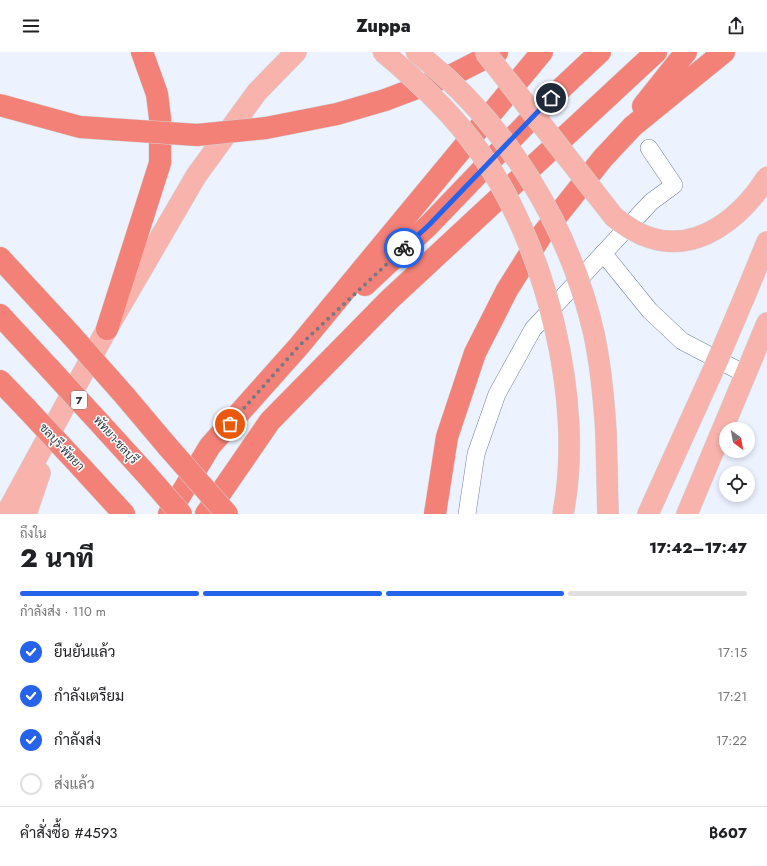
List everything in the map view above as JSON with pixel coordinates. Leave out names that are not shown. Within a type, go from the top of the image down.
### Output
[{"type":"highway","points":[[107,329],[160,163],[160,118],[157,94],[142,52]]},
{"type":"highway","points":[[0,105],[80,127],[197,135],[266,128],[337,114],[385,100],[436,82],[497,52]]},
{"type":"highway","points":[[169,514],[210,446],[299,346],[542,52]]},
{"type":"highway","points":[[299,346],[429,225],[551,98],[600,52]]},
{"type":"highway","points":[[206,514],[270,421],[389,300],[656,52]]},
{"type":"highway","points":[[435,514],[447,437],[475,353],[507,290],[540,236],[686,52]]},
{"type":"highway","points":[[603,158],[633,126],[724,52]]},
{"type":"highway","points":[[0,258],[125,396],[226,514]]},
{"type":"highway","name":"พัทยา-ชลบุรี","points":[[0,315],[181,514]]},
{"type":"highway","name":"ชลบุรี-พัทยา","points":[[0,381],[123,513]]},
{"type":"main road","points":[[6,514],[107,329],[196,176],[257,92],[296,52]]},
{"type":"main road","points":[[383,52],[410,75],[450,115],[479,151],[505,194],[521,225],[541,273],[562,364],[568,420],[568,466],[563,514]]},
{"type":"main road","points":[[416,52],[461,92],[496,131],[521,164],[544,203],[567,252],[582,292],[594,334],[603,387],[608,514]]},
{"type":"main road","points":[[485,52],[614,217],[632,230],[652,239],[676,241],[703,236],[726,224],[744,209],[767,177]]},
{"type":"main road","points":[[648,514],[715,366],[767,242]]},
{"type":"main road","points":[[687,514],[767,323]]},
{"type":"main road","points":[[662,514],[715,366]]},
{"type":"main road","points":[[26,514],[62,413]]},
{"type":"lane","points":[[467,514],[476,454],[497,394],[533,329],[651,202],[674,185],[649,148]]},
{"type":"lane","points":[[603,253],[650,311],[682,341],[745,374]]},
{"type":"way so far","points":[[230,424],[299,346],[404,248]]},
{"type":"route","points":[[404,248],[429,225],[551,98]]}]
